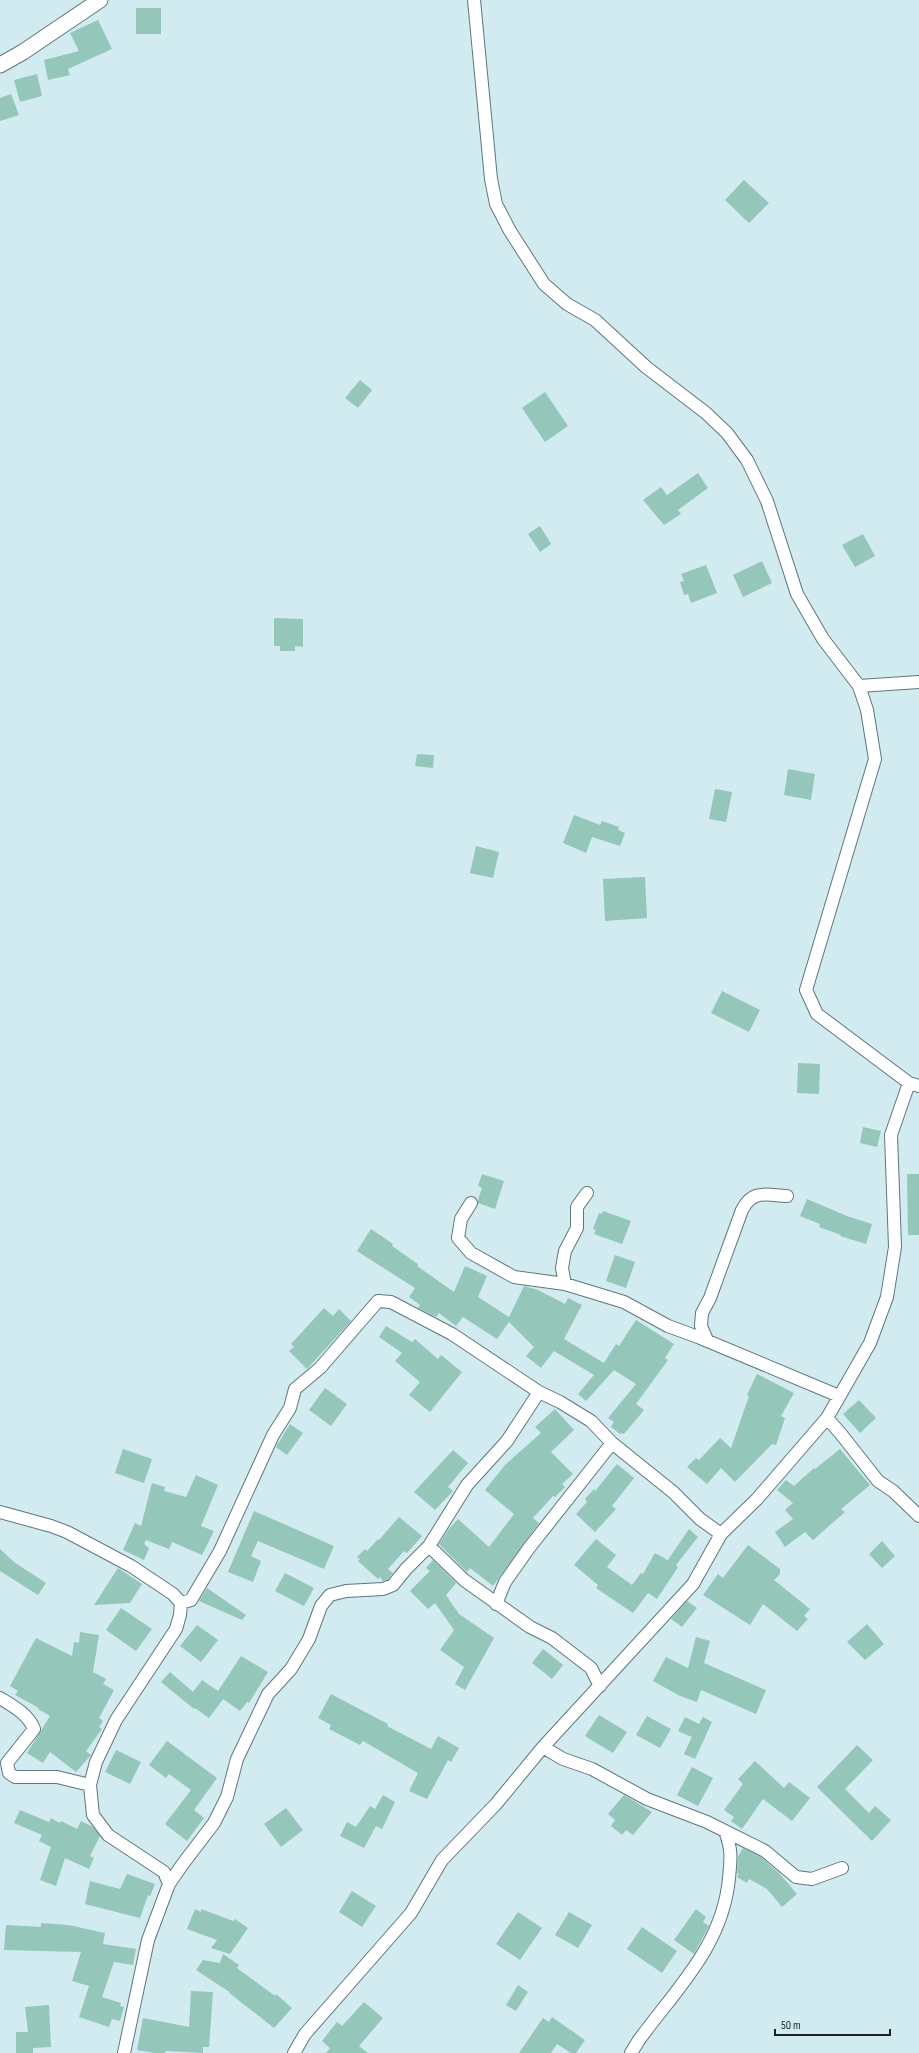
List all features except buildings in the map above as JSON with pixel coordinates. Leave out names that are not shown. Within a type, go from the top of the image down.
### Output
[{"type":"street","points":[[0,65],[100,0]]},
{"type":"street","points":[[294,2053],[305,2034],[411,1913],[442,1860],[496,1804],[543,1747],[693,1584],[721,1534],[757,1499],[827,1418],[870,1343],[887,1297],[895,1247],[890,1135],[914,1085],[817,1014],[806,990],[874,759],[867,710],[859,686],[823,639],[797,594],[767,501],[747,460],[727,433],[706,413],[646,367],[595,320],[567,304],[544,284],[510,231],[496,204],[491,178],[474,0]]},
{"type":"street","points":[[859,686],[919,682]]},
{"type":"street","points":[[565,1284],[562,1268],[565,1251],[577,1228],[577,1207],[587,1194]]},
{"type":"street","points":[[707,1340],[701,1326],[702,1313],[710,1298],[735,1224],[745,1204],[748,1199],[757,1195],[787,1196]]},
{"type":"street","points":[[471,1203],[461,1219],[458,1238],[471,1253],[514,1277],[565,1284],[624,1302],[668,1326],[707,1340],[839,1396]]},
{"type":"street","points":[[181,1603],[191,1600],[220,1551],[273,1435],[290,1408],[294,1389],[320,1368],[378,1300],[391,1302],[452,1334],[539,1392],[560,1402],[591,1422],[612,1443],[673,1492],[700,1519],[721,1534]]},
{"type":"street","points":[[124,2053],[148,1940],[170,1884],[182,1865],[214,1823],[227,1797],[237,1759],[268,1694],[291,1669],[309,1639],[321,1606],[330,1595],[346,1591],[383,1589],[393,1585],[406,1569],[429,1546],[467,1485],[507,1441],[539,1392]]},
{"type":"street","points":[[827,1418],[878,1481],[893,1491],[919,1516]]},
{"type":"street","points":[[496,1604],[505,1582],[529,1548],[612,1443]]},
{"type":"street","points":[[0,1512],[67,1532],[131,1566],[173,1594],[181,1603],[180,1615],[176,1629],[116,1720],[96,1762],[90,1785],[93,1815],[108,1835],[164,1872],[170,1884]]},
{"type":"street","points":[[429,1546],[464,1580],[530,1627],[552,1638],[591,1668],[600,1686]]},
{"type":"street","points":[[0,1698],[21,1711],[32,1723],[34,1729],[7,1763],[9,1773],[15,1777],[57,1777],[90,1785]]},
{"type":"street","points":[[543,1747],[563,1759],[592,1769],[647,1799],[707,1822],[765,1851],[796,1877],[812,1879],[842,1868]]},
{"type":"street","points":[[631,2053],[639,2040],[708,1949],[720,1923],[727,1899],[731,1858],[731,1847],[724,1831]]}]
